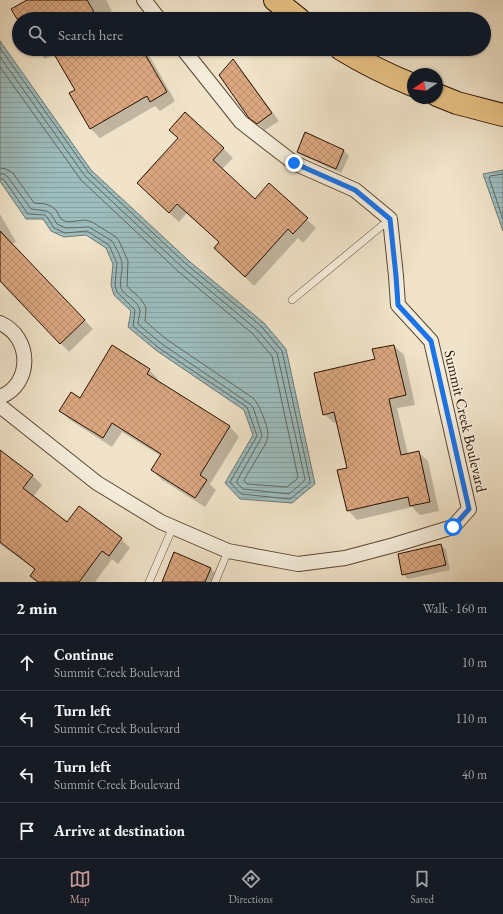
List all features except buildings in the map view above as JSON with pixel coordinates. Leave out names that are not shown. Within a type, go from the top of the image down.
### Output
[{"type":"highway","points":[[275,0],[290,12]]},
{"type":"highway","points":[[352,56],[407,82]]},
{"type":"highway","points":[[443,97],[503,115]]},
{"type":"street","points":[[144,0],[153,12]]},
{"type":"street","points":[[189,56],[241,122],[294,163],[355,190],[390,219]]},
{"type":"street","name":"Summit Creek Boulevard","points":[[0,406],[97,483],[161,522],[228,551],[298,564],[345,558],[453,527],[469,509],[431,341],[398,305],[390,219]]},
{"type":"street","points":[[0,323],[16,335],[23,347],[25,361],[22,374],[16,386],[0,397]]},
{"type":"lane","points":[[292,300],[390,219]]},
{"type":"lane","points":[[150,582],[173,527]]},
{"type":"lane","points":[[215,582],[228,551]]},
{"type":"water","points":[[0,41],[91,170],[189,261],[264,323],[286,349],[315,484],[292,503],[240,499],[225,483],[253,435],[244,410],[157,351],[128,327],[131,311],[114,295],[111,285],[113,264],[106,248],[86,235],[64,237],[51,231],[43,219],[26,219],[0,181]]},
{"type":"water","points":[[503,170],[503,231],[483,174]]},
{"type":"route","points":[[294,163],[355,190],[390,219],[398,305],[431,341],[469,509],[453,527]]}]
